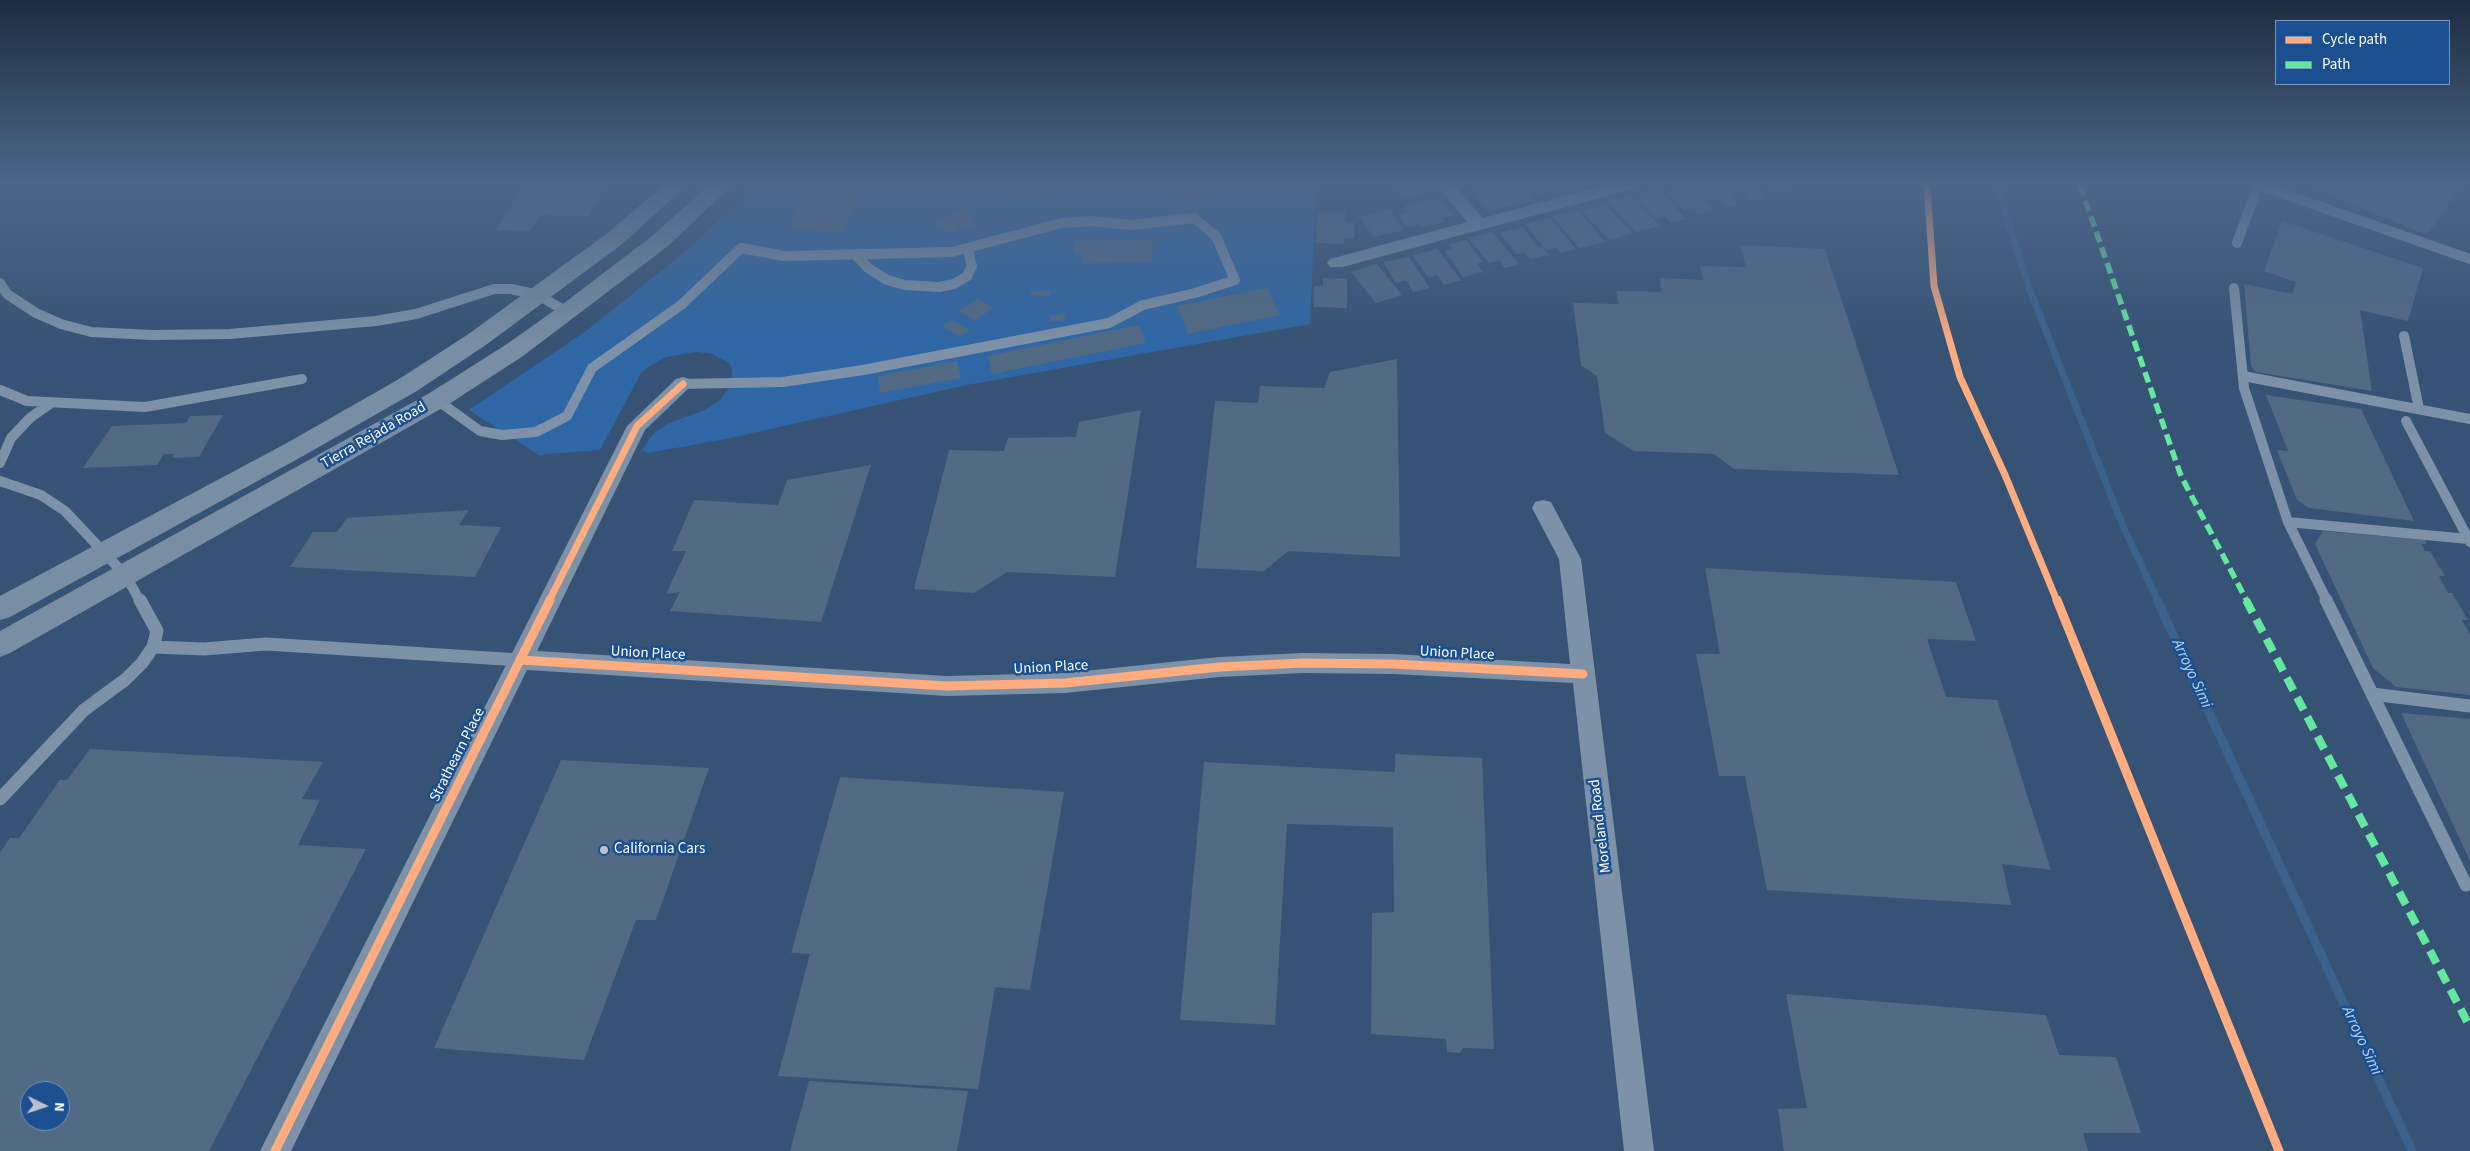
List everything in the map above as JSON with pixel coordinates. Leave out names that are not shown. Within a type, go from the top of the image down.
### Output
[{"type":"main road","name":"Tierra Rejada Road","points":[[0,609],[302,446],[408,385],[475,341],[614,239]]},
{"type":"main road","name":"Tierra Rejada Road","points":[[0,645],[126,576],[204,529],[353,449],[437,400],[515,350],[663,239]]},
{"type":"street","points":[[1336,263],[1424,239]]},
{"type":"street","name":"Strathearn Place","points":[[275,1151],[638,426],[683,384]]},
{"type":"street","name":"Moreland Road","points":[[1543,508],[1570,559],[1640,1151]]},
{"type":"street","name":"Union Place","points":[[520,660],[947,686],[1065,683],[1219,667],[1303,663],[1393,664],[1583,674]]},
{"type":"lane","points":[[437,400],[480,431],[502,434],[536,432],[567,416],[592,368],[680,305],[741,248],[784,256],[938,253],[968,250],[1003,239]]},
{"type":"lane","points":[[683,384],[783,382],[863,370],[1108,322],[1143,305],[1195,293],[1236,280],[1217,239]]},
{"type":"lane","points":[[2237,243],[2239,239]]},
{"type":"lane","points":[[2412,239],[2470,259]]},
{"type":"lane","points":[[855,254],[868,268],[887,280],[905,285],[939,288],[954,284],[967,276],[972,266],[968,250]]},
{"type":"lane","points":[[0,283],[7,294],[36,313],[61,324],[91,332],[152,335],[230,334],[376,321],[424,312],[494,289],[511,289],[538,295],[567,312]]},
{"type":"lane","points":[[2234,288],[2244,388],[2288,522],[2466,885]]},
{"type":"lane","points":[[2404,336],[2419,409]]},
{"type":"lane","points":[[2242,376],[2470,419]]},
{"type":"lane","points":[[0,390],[27,401],[145,407],[302,379]]},
{"type":"lane","points":[[0,463],[11,438],[30,418],[51,403]]},
{"type":"lane","points":[[2288,522],[2469,540],[2465,526],[2406,421]]},
{"type":"lane","points":[[0,481],[41,495],[65,511],[126,576],[156,631],[153,647],[142,663],[126,678],[84,710],[0,799]]},
{"type":"lane","points":[[153,647],[204,649],[266,644],[520,660]]},
{"type":"lane","points":[[2372,694],[2470,706]]},
{"type":"shaded area","points":[[700,239],[1314,239],[1310,324],[967,385],[726,439],[648,453],[642,450],[654,433],[669,423],[705,410],[720,400],[732,384],[732,368],[729,363],[712,354],[697,352],[666,357],[648,367],[641,373],[600,450],[539,455],[469,410],[586,331]]},
{"type":"building","points":[[1316,239],[1344,239],[1345,244],[1316,243]]},
{"type":"building","points":[[1469,239],[1498,239],[1519,264],[1505,268],[1499,260],[1489,263]]},
{"type":"building","points":[[1504,239],[1531,239],[1538,247],[1542,246],[1549,255],[1530,259],[1525,253],[1517,255]]},
{"type":"building","points":[[1537,239],[1567,239],[1576,249],[1561,253],[1557,247],[1546,250]]},
{"type":"building","points":[[1571,239],[1602,239],[1605,242],[1579,248]]},
{"type":"building","points":[[2276,239],[2335,239],[2423,268],[2408,321],[2360,310],[2372,391],[2256,372],[2251,366],[2244,284],[2292,294],[2296,282],[2264,271]]},
{"type":"building","points":[[1153,240],[1152,262],[1081,263],[1082,254],[1074,254],[1075,241]]},
{"type":"building","points":[[1466,240],[1483,262],[1477,264],[1483,272],[1463,277],[1445,251],[1453,249],[1449,244]]},
{"type":"building","points":[[1740,245],[1825,249],[1899,475],[1734,469],[1714,454],[1634,451],[1605,433],[1597,376],[1581,365],[1573,303],[1619,304],[1616,291],[1661,292],[1660,278],[1703,280],[1700,266],[1746,267]]},
{"type":"building","points":[[1437,249],[1461,280],[1444,285],[1437,275],[1429,278],[1412,255]]},
{"type":"building","points":[[1409,257],[1430,288],[1413,292],[1406,280],[1396,283],[1383,262]]},
{"type":"building","points":[[1377,264],[1402,295],[1376,303],[1351,272]]},
{"type":"building","points":[[1323,278],[1347,279],[1347,308],[1314,307],[1314,286],[1323,286]]},
{"type":"building","points":[[1267,288],[1280,315],[1188,334],[1177,306]]},
{"type":"building","points":[[1031,291],[1052,291],[1050,296],[1029,295]]},
{"type":"building","points":[[977,299],[993,308],[975,321],[959,311]]},
{"type":"building","points":[[1064,313],[1066,319],[1051,322],[1049,316]]},
{"type":"building","points":[[951,320],[970,330],[960,337],[942,326]]},
{"type":"building","points":[[1139,325],[1146,343],[992,374],[987,356]]},
{"type":"building","points":[[1397,359],[1400,557],[1288,551],[1264,571],[1196,568],[1215,401],[1258,403],[1260,386],[1324,388],[1330,372]]},
{"type":"building","points":[[957,361],[961,378],[880,393],[878,376]]},
{"type":"building","points":[[2266,395],[2361,409],[2414,521],[2309,508],[2297,500],[2277,450],[2288,451]]},
{"type":"building","points":[[1141,410],[1115,577],[1007,572],[974,593],[914,589],[949,450],[1004,451],[1008,438],[1076,437],[1079,422]]},
{"type":"building","points":[[223,415],[199,457],[172,458],[175,454],[164,454],[157,465],[83,468],[112,426],[186,423],[190,416]]},
{"type":"building","points":[[871,465],[821,622],[670,611],[680,592],[666,594],[686,551],[672,551],[694,500],[778,505],[787,480]]},
{"type":"building","points":[[469,510],[459,525],[501,527],[475,577],[290,567],[313,532],[337,532],[347,518]]},
{"type":"building","points":[[2323,531],[2425,540],[2427,544],[2421,544],[2425,551],[2430,551],[2445,576],[2439,576],[2448,593],[2452,593],[2468,620],[2462,620],[2470,635],[2470,695],[2396,687],[2373,668],[2315,544]]},
{"type":"building","points":[[1705,568],[1956,582],[1976,641],[1927,639],[1946,697],[1997,700],[2051,870],[2002,864],[2011,905],[1767,890],[1745,776],[1719,776],[1696,654],[1720,654]]},
{"type":"building","points":[[2401,713],[2470,719],[2470,861]]},
{"type":"building","points":[[90,749],[323,762],[302,799],[320,800],[298,845],[366,849],[209,1151],[0,1151],[0,853],[10,838],[19,838],[60,780],[67,780]]},
{"type":"building","points":[[1395,754],[1482,758],[1494,1049],[1463,1048],[1460,1053],[1447,1052],[1446,1039],[1371,1034],[1372,913],[1394,912],[1393,827],[1287,824],[1275,1025],[1180,1020],[1204,762],[1395,772]]},
{"type":"building","points":[[561,760],[709,768],[656,920],[636,920],[584,1060],[434,1048]]},
{"type":"building","points":[[840,777],[1064,792],[1030,990],[995,987],[978,1089],[778,1076],[810,954],[791,953]]},
{"type":"building","points":[[1786,994],[2046,1015],[2059,1055],[2116,1057],[2141,1133],[2083,1133],[2088,1151],[1784,1151],[1778,1109],[1807,1108]]},
{"type":"building","points":[[809,1081],[968,1091],[957,1151],[790,1151]]},
{"type":"waterway","name":"Arroyo Simi","points":[[2014,239],[2029,288],[2123,526],[2158,601]]},
{"type":"waterway","name":"Arroyo Simi","points":[[2157,600],[2412,1151]]},
{"type":"marked path","points":[[2099,239],[2181,476],[2470,1027]]},
{"type":"cycle path","points":[[1931,239],[1934,286],[1960,377],[2005,475],[2050,583],[2279,1151]]},
{"type":"cycle path","points":[[275,1151],[637,426],[683,384]]},
{"type":"cycle path","points":[[520,660],[947,686],[1065,683],[1219,667],[1303,663],[1393,664],[1583,674]]},
{"type":"place","name":"California Cars","points":[[604,850]]}]
